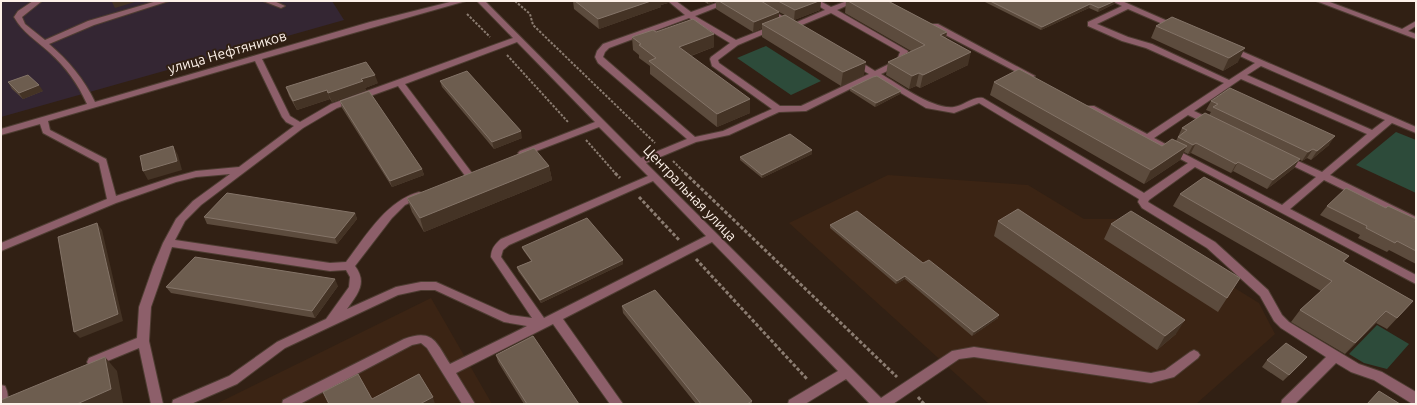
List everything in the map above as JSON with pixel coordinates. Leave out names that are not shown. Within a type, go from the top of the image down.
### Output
[{"type":"street","points":[[38,1],[21,13],[18,17],[22,25],[56,53],[76,75],[84,86],[92,105]]},
{"type":"street","points":[[44,43],[91,23],[165,1]]},
{"type":"street","points":[[267,1],[281,6]]},
{"type":"street","name":"улица Нефтяников","points":[[1,132],[257,57],[462,1]]},
{"type":"street","name":"Центральная улица","points":[[480,1],[878,404]]},
{"type":"street","points":[[672,1],[697,21],[735,43]]},
{"type":"street","points":[[693,140],[601,61],[599,57],[601,51],[606,46],[729,1]]},
{"type":"street","points":[[752,1],[794,25]]},
{"type":"street","points":[[640,162],[693,140],[726,133],[778,109],[803,109],[902,61],[904,51],[815,1]]},
{"type":"street","points":[[778,109],[715,64],[714,59],[735,43],[794,25],[854,1]]},
{"type":"street","points":[[1116,1],[1185,31]]},
{"type":"street","points":[[1320,1],[1416,37]]},
{"type":"street","points":[[1128,6],[1091,24],[1124,39],[1149,46],[1230,83]]},
{"type":"street","points":[[928,22],[1041,81]]},
{"type":"street","points":[[1402,32],[1416,23]]},
{"type":"street","points":[[157,404],[143,341],[145,307],[158,267],[168,243],[181,219],[197,202],[300,126],[334,106],[518,39]]},
{"type":"street","points":[[1220,45],[1416,130]]},
{"type":"street","points":[[257,57],[286,117],[300,126]]},
{"type":"street","points":[[848,57],[929,106],[954,110],[980,100],[1144,198]]},
{"type":"street","points":[[1147,138],[1260,63]]},
{"type":"street","points":[[1241,76],[1374,134]]},
{"type":"street","points":[[400,83],[469,175]]},
{"type":"street","points":[[1086,106],[1284,209],[1416,280]]},
{"type":"street","points":[[1188,111],[1217,125]]},
{"type":"street","points":[[43,119],[46,131],[103,161],[112,201]]},
{"type":"street","points":[[1284,209],[1391,119]]},
{"type":"street","points":[[512,158],[601,123]]},
{"type":"street","points":[[1274,152],[1416,221]]},
{"type":"street","points":[[1144,198],[1195,163]]},
{"type":"street","points":[[1,247],[112,201],[173,180],[196,174],[241,170]]},
{"type":"street","points":[[542,324],[496,257],[496,251],[499,246],[505,242],[654,177]]},
{"type":"street","points":[[168,243],[330,267],[349,266],[388,216],[401,203],[428,192]]},
{"type":"street","points":[[1144,198],[1143,202],[1146,206],[1211,245],[1220,253],[1264,293],[1278,318],[1285,325],[1355,368],[1378,376],[1416,399]]},
{"type":"street","points":[[448,371],[713,237]]},
{"type":"street","points":[[330,322],[355,287],[356,276],[349,266]]},
{"type":"street","points":[[178,404],[233,380],[281,345],[396,291],[421,286],[436,286],[508,319],[542,324]]},
{"type":"street","points":[[555,317],[617,404]]},
{"type":"street","points":[[288,404],[418,338],[426,339],[431,345],[469,404]]},
{"type":"street","points":[[80,368],[143,341]]},
{"type":"street","points":[[883,404],[956,354],[974,352],[1151,378],[1160,378],[1171,374],[1194,355]]},
{"type":"street","points":[[1287,404],[1335,356]]},
{"type":"street","points":[[794,404],[847,372]]},
{"type":"street","points":[[1,397],[16,394]]},
{"type":"path","points":[[515,1],[530,14],[533,25],[924,404]]},
{"type":"path","points":[[467,14],[817,390]]},
{"type":"shaded area","points":[[1,1],[332,1],[344,20],[1,117]]},
{"type":"shaded area","points":[[888,175],[1028,185],[1084,219],[1123,219],[1259,303],[1275,334],[1196,404],[989,404],[789,223]]},
{"type":"shaded area","points":[[431,298],[492,404],[216,404]]},
{"type":"green space","points":[[766,46],[821,81],[791,95],[737,58]]},
{"type":"green space","points":[[1396,132],[1416,140],[1416,193],[1356,165]]},
{"type":"green space","points":[[1377,325],[1409,344],[1387,369],[1364,363],[1349,354]]},
{"type":"building","points":[[575,1],[651,1],[598,19]]},
{"type":"building","points":[[719,1],[761,1],[779,12],[754,22]]},
{"type":"building","points":[[778,1],[819,1],[795,10]]},
{"type":"building","points":[[848,1],[888,1],[947,32],[940,35],[971,52],[923,75],[919,73],[912,76],[888,62],[925,45]]},
{"type":"building","points":[[990,1],[1115,1],[1099,8],[1090,4],[1042,27]]},
{"type":"building","points":[[785,15],[866,62],[843,72],[762,24]]},
{"type":"building","points":[[1172,17],[1245,48],[1229,58],[1156,26]]},
{"type":"building","points":[[693,19],[714,34],[679,47],[750,99],[717,114],[649,61],[656,58],[639,45],[641,44],[632,37],[653,30],[656,32]]},
{"type":"building","points":[[366,62],[375,75],[361,79],[363,81],[328,93],[327,90],[293,101],[286,87]]},
{"type":"building","points":[[1019,69],[1162,146],[1172,139],[1187,146],[1151,170],[994,82]]},
{"type":"building","points":[[467,71],[521,131],[492,142],[440,81]]},
{"type":"building","points":[[28,75],[39,85],[19,93],[8,82]]},
{"type":"building","points":[[877,76],[901,91],[876,103],[850,88],[873,77]]},
{"type":"building","points":[[1230,88],[1335,136],[1317,151],[1313,149],[1308,152],[1213,107],[1218,104],[1211,101]]},
{"type":"building","points":[[369,91],[422,169],[390,181],[340,101]]},
{"type":"building","points":[[1205,113],[1300,159],[1273,180],[1238,162],[1236,164],[1196,143],[1193,145],[1178,137],[1187,130],[1182,128]]},
{"type":"building","points":[[790,134],[812,150],[762,175],[740,157]]},
{"type":"building","points":[[173,146],[177,161],[143,171],[140,156]]},
{"type":"building","points":[[534,148],[549,166],[420,218],[407,198]]},
{"type":"building","points":[[1204,177],[1349,256],[1343,261],[1413,301],[1397,318],[1386,311],[1355,343],[1300,310],[1332,281],[1180,194]]},
{"type":"building","points":[[1346,188],[1386,208],[1388,206],[1416,219],[1416,251],[1397,241],[1395,243],[1366,228],[1367,226],[1327,206]]},
{"type":"building","points":[[227,193],[355,213],[335,238],[204,217]]},
{"type":"building","points":[[1018,209],[1185,320],[1165,336],[998,221]]},
{"type":"building","points":[[857,211],[923,263],[929,260],[999,315],[974,332],[905,276],[897,281],[830,225]]},
{"type":"building","points":[[1131,211],[1240,278],[1227,298],[1111,224]]},
{"type":"building","points":[[587,218],[623,260],[540,300],[517,267],[532,261],[522,247]]},
{"type":"building","points":[[97,223],[118,314],[74,332],[58,237]]},
{"type":"building","points":[[195,257],[335,279],[312,311],[166,287]]},
{"type":"building","points":[[655,290],[752,401],[747,404],[701,404],[622,306]]},
{"type":"building","points":[[533,336],[579,404],[527,404],[496,355]]},
{"type":"building","points":[[1286,343],[1307,357],[1289,375],[1267,360]]},
{"type":"building","points":[[105,357],[111,389],[77,404],[1,404],[1,400]]},
{"type":"building","points":[[358,374],[372,399],[419,374],[433,397],[420,404],[329,404],[323,392]]},
{"type":"building","points":[[1379,391],[1400,404],[1367,404]]}]
